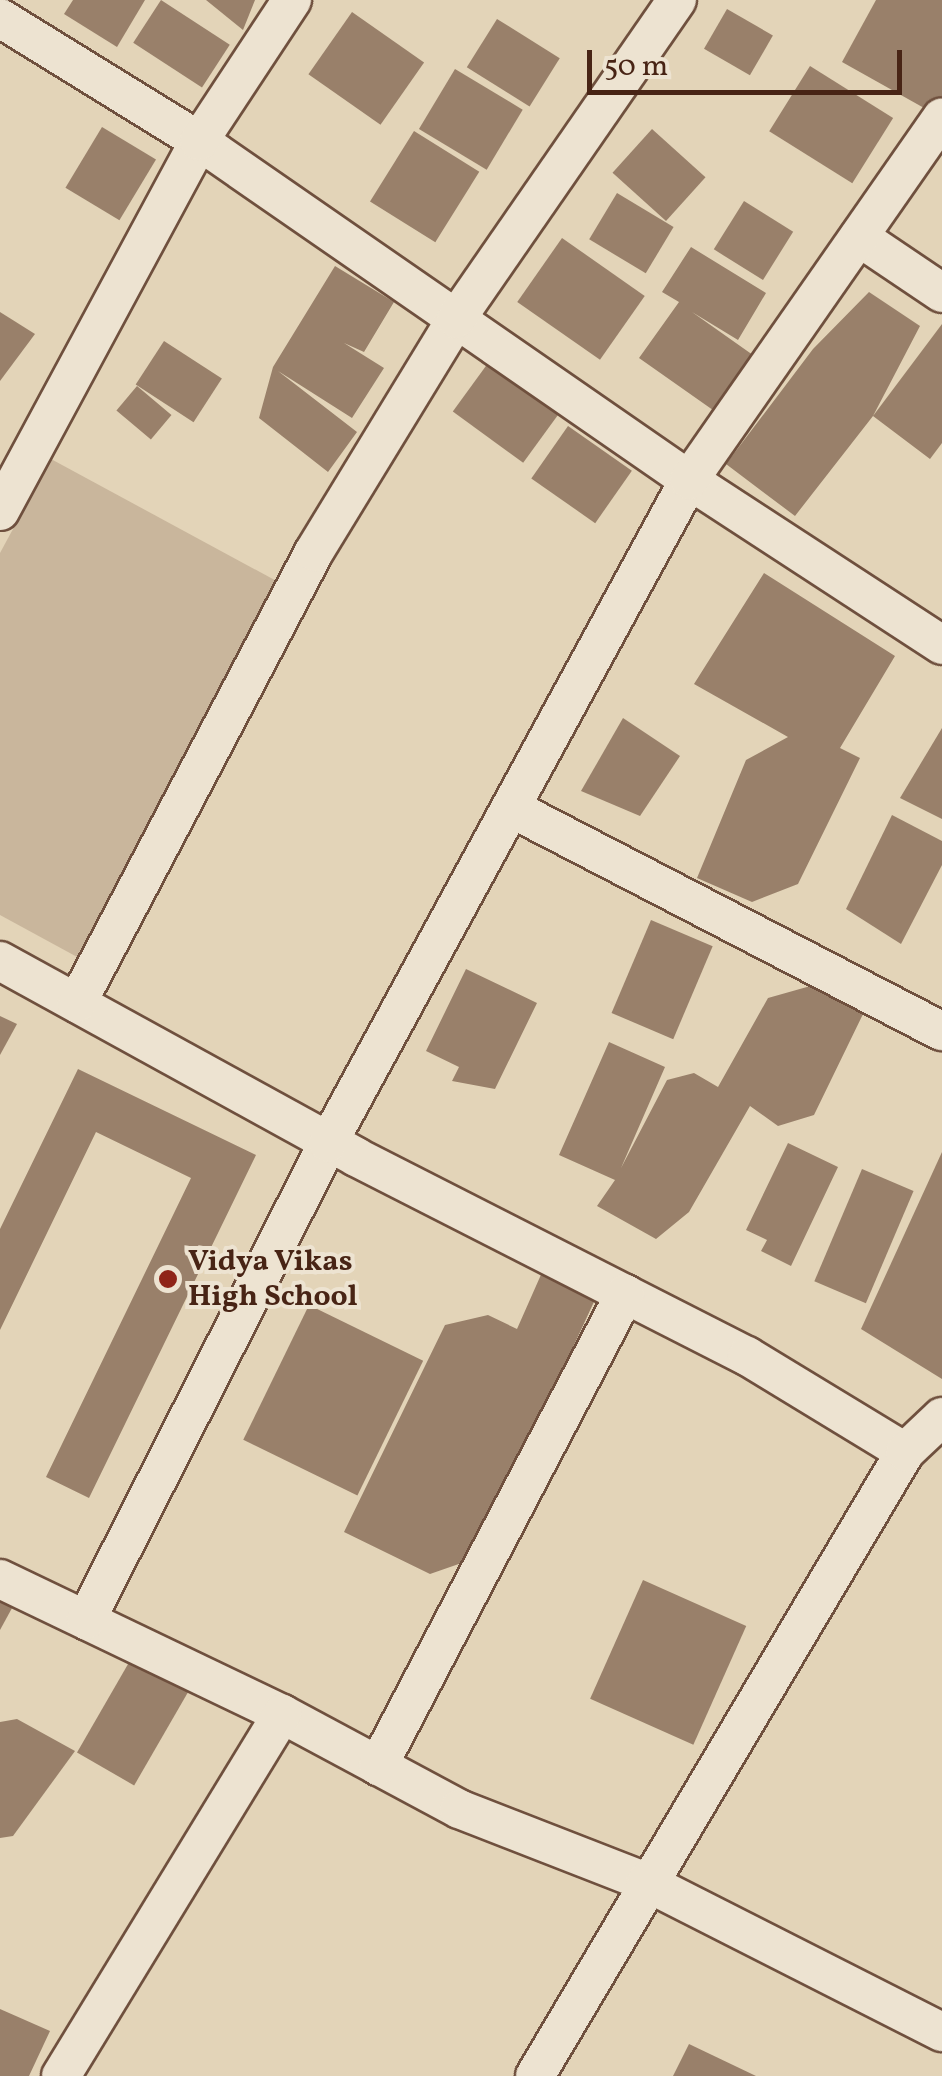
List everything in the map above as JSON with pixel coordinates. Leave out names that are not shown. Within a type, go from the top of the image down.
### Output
[{"type":"street","points":[[0,512],[199,141],[292,0]]},
{"type":"street","points":[[77,1003],[314,552],[456,319],[677,0]]},
{"type":"street","points":[[0,18],[199,141],[689,480],[942,645]]},
{"type":"street","points":[[86,1620],[328,1143],[689,480],[942,117]]},
{"type":"street","points":[[859,237],[942,293]]},
{"type":"street","points":[[511,808],[942,1031]]},
{"type":"street","points":[[0,961],[328,1143],[748,1356],[905,1452]]},
{"type":"street","points":[[378,1766],[625,1294]]},
{"type":"street","points":[[535,2076],[646,1882],[905,1452],[942,1417]]},
{"type":"street","points":[[0,1579],[282,1714],[459,1808],[646,1882],[942,2032]]},
{"type":"street","points":[[61,2076],[282,1714]]},
{"type":"shaded area","points":[[51,459],[282,584],[79,958],[0,915],[0,553]]},
{"type":"building","points":[[73,0],[145,0],[117,47],[64,14]]},
{"type":"building","points":[[161,0],[230,45],[202,87],[133,43]]},
{"type":"building","points":[[206,0],[255,0],[243,30]]},
{"type":"building","points":[[876,0],[942,0],[942,96],[933,113],[842,62]]},
{"type":"building","points":[[727,9],[773,36],[750,75],[704,49]]},
{"type":"building","points":[[352,12],[424,62],[380,125],[308,74]]},
{"type":"building","points":[[497,19],[560,58],[530,107],[467,67]]},
{"type":"building","points":[[810,66],[893,118],[852,183],[769,131]]},
{"type":"building","points":[[455,69],[523,110],[487,170],[419,129]]},
{"type":"building","points":[[102,127],[156,159],[119,220],[65,188]]},
{"type":"building","points":[[652,129],[706,177],[666,221],[613,173]]},
{"type":"building","points":[[414,131],[479,172],[435,242],[370,201]]},
{"type":"building","points":[[617,193],[674,227],[646,273],[589,239]]},
{"type":"building","points":[[744,201],[793,232],[763,280],[714,249]]},
{"type":"building","points":[[562,238],[645,296],[600,360],[517,302]]},
{"type":"building","points":[[691,247],[766,293],[738,340],[692,312],[760,360],[720,415],[639,358],[679,302],[662,292]]},
{"type":"building","points":[[335,266],[394,302],[364,352],[344,343],[384,368],[352,418],[278,371],[357,432],[328,472],[259,418],[273,367]]},
{"type":"building","points":[[869,292],[920,326],[873,416],[795,516],[726,464],[813,349]]},
{"type":"building","points":[[0,312],[35,334],[0,381]]},
{"type":"building","points":[[942,324],[942,443],[930,459],[873,416]]},
{"type":"building","points":[[164,341],[222,379],[194,422],[136,385]]},
{"type":"building","points":[[491,359],[561,410],[523,463],[453,412]]},
{"type":"building","points":[[137,386],[171,415],[151,439],[116,411]]},
{"type":"building","points":[[568,426],[632,471],[595,523],[531,478]]},
{"type":"building","points":[[764,573],[895,656],[840,748],[860,758],[798,884],[752,902],[697,878],[746,760],[788,737],[694,684]]},
{"type":"building","points":[[623,718],[680,756],[640,816],[581,791]]},
{"type":"building","points":[[942,728],[942,819],[900,798]]},
{"type":"building","points":[[892,815],[942,841],[942,865],[901,944],[846,909]]},
{"type":"building","points":[[651,920],[713,946],[673,1039],[612,1013]]},
{"type":"building","points":[[466,969],[537,1003],[495,1089],[452,1081],[459,1067],[426,1051]]},
{"type":"building","points":[[814,985],[865,1010],[814,1115],[778,1126],[750,1106],[689,1212],[656,1239],[597,1206],[615,1180],[559,1155],[609,1042],[665,1067],[621,1168],[667,1080],[694,1073],[718,1087],[768,998]]},
{"type":"building","points":[[0,1016],[17,1024],[0,1055]]},
{"type":"building","name":"Vidya Vikas High School","points":[[78,1069],[256,1155],[89,1498],[46,1477],[191,1178],[96,1132],[0,1330],[0,1229]]},
{"type":"building","points":[[788,1143],[838,1167],[791,1266],[761,1251],[767,1240],[746,1230]]},
{"type":"building","points":[[942,1152],[942,1379],[861,1329]]},
{"type":"building","points":[[862,1169],[914,1191],[866,1303],[814,1281]]},
{"type":"building","points":[[555,1243],[610,1267],[476,1558],[430,1574],[344,1532],[445,1325],[488,1315],[517,1329]]},
{"type":"building","points":[[309,1305],[423,1361],[357,1495],[243,1440]]},
{"type":"building","points":[[0,1561],[29,1577],[0,1630]]},
{"type":"building","points":[[643,1580],[746,1626],[693,1745],[590,1699]]},
{"type":"building","points":[[135,1652],[192,1685],[134,1785],[77,1752]]},
{"type":"building","points":[[17,1719],[75,1751],[13,1836],[0,1838],[0,1722]]},
{"type":"building","points":[[0,2009],[50,2031],[29,2076],[0,2076]]},
{"type":"building","points":[[689,2044],[756,2076],[673,2076]]},
{"type":"place","name":"Vidya Vikas High School","points":[[168,1279]]}]
